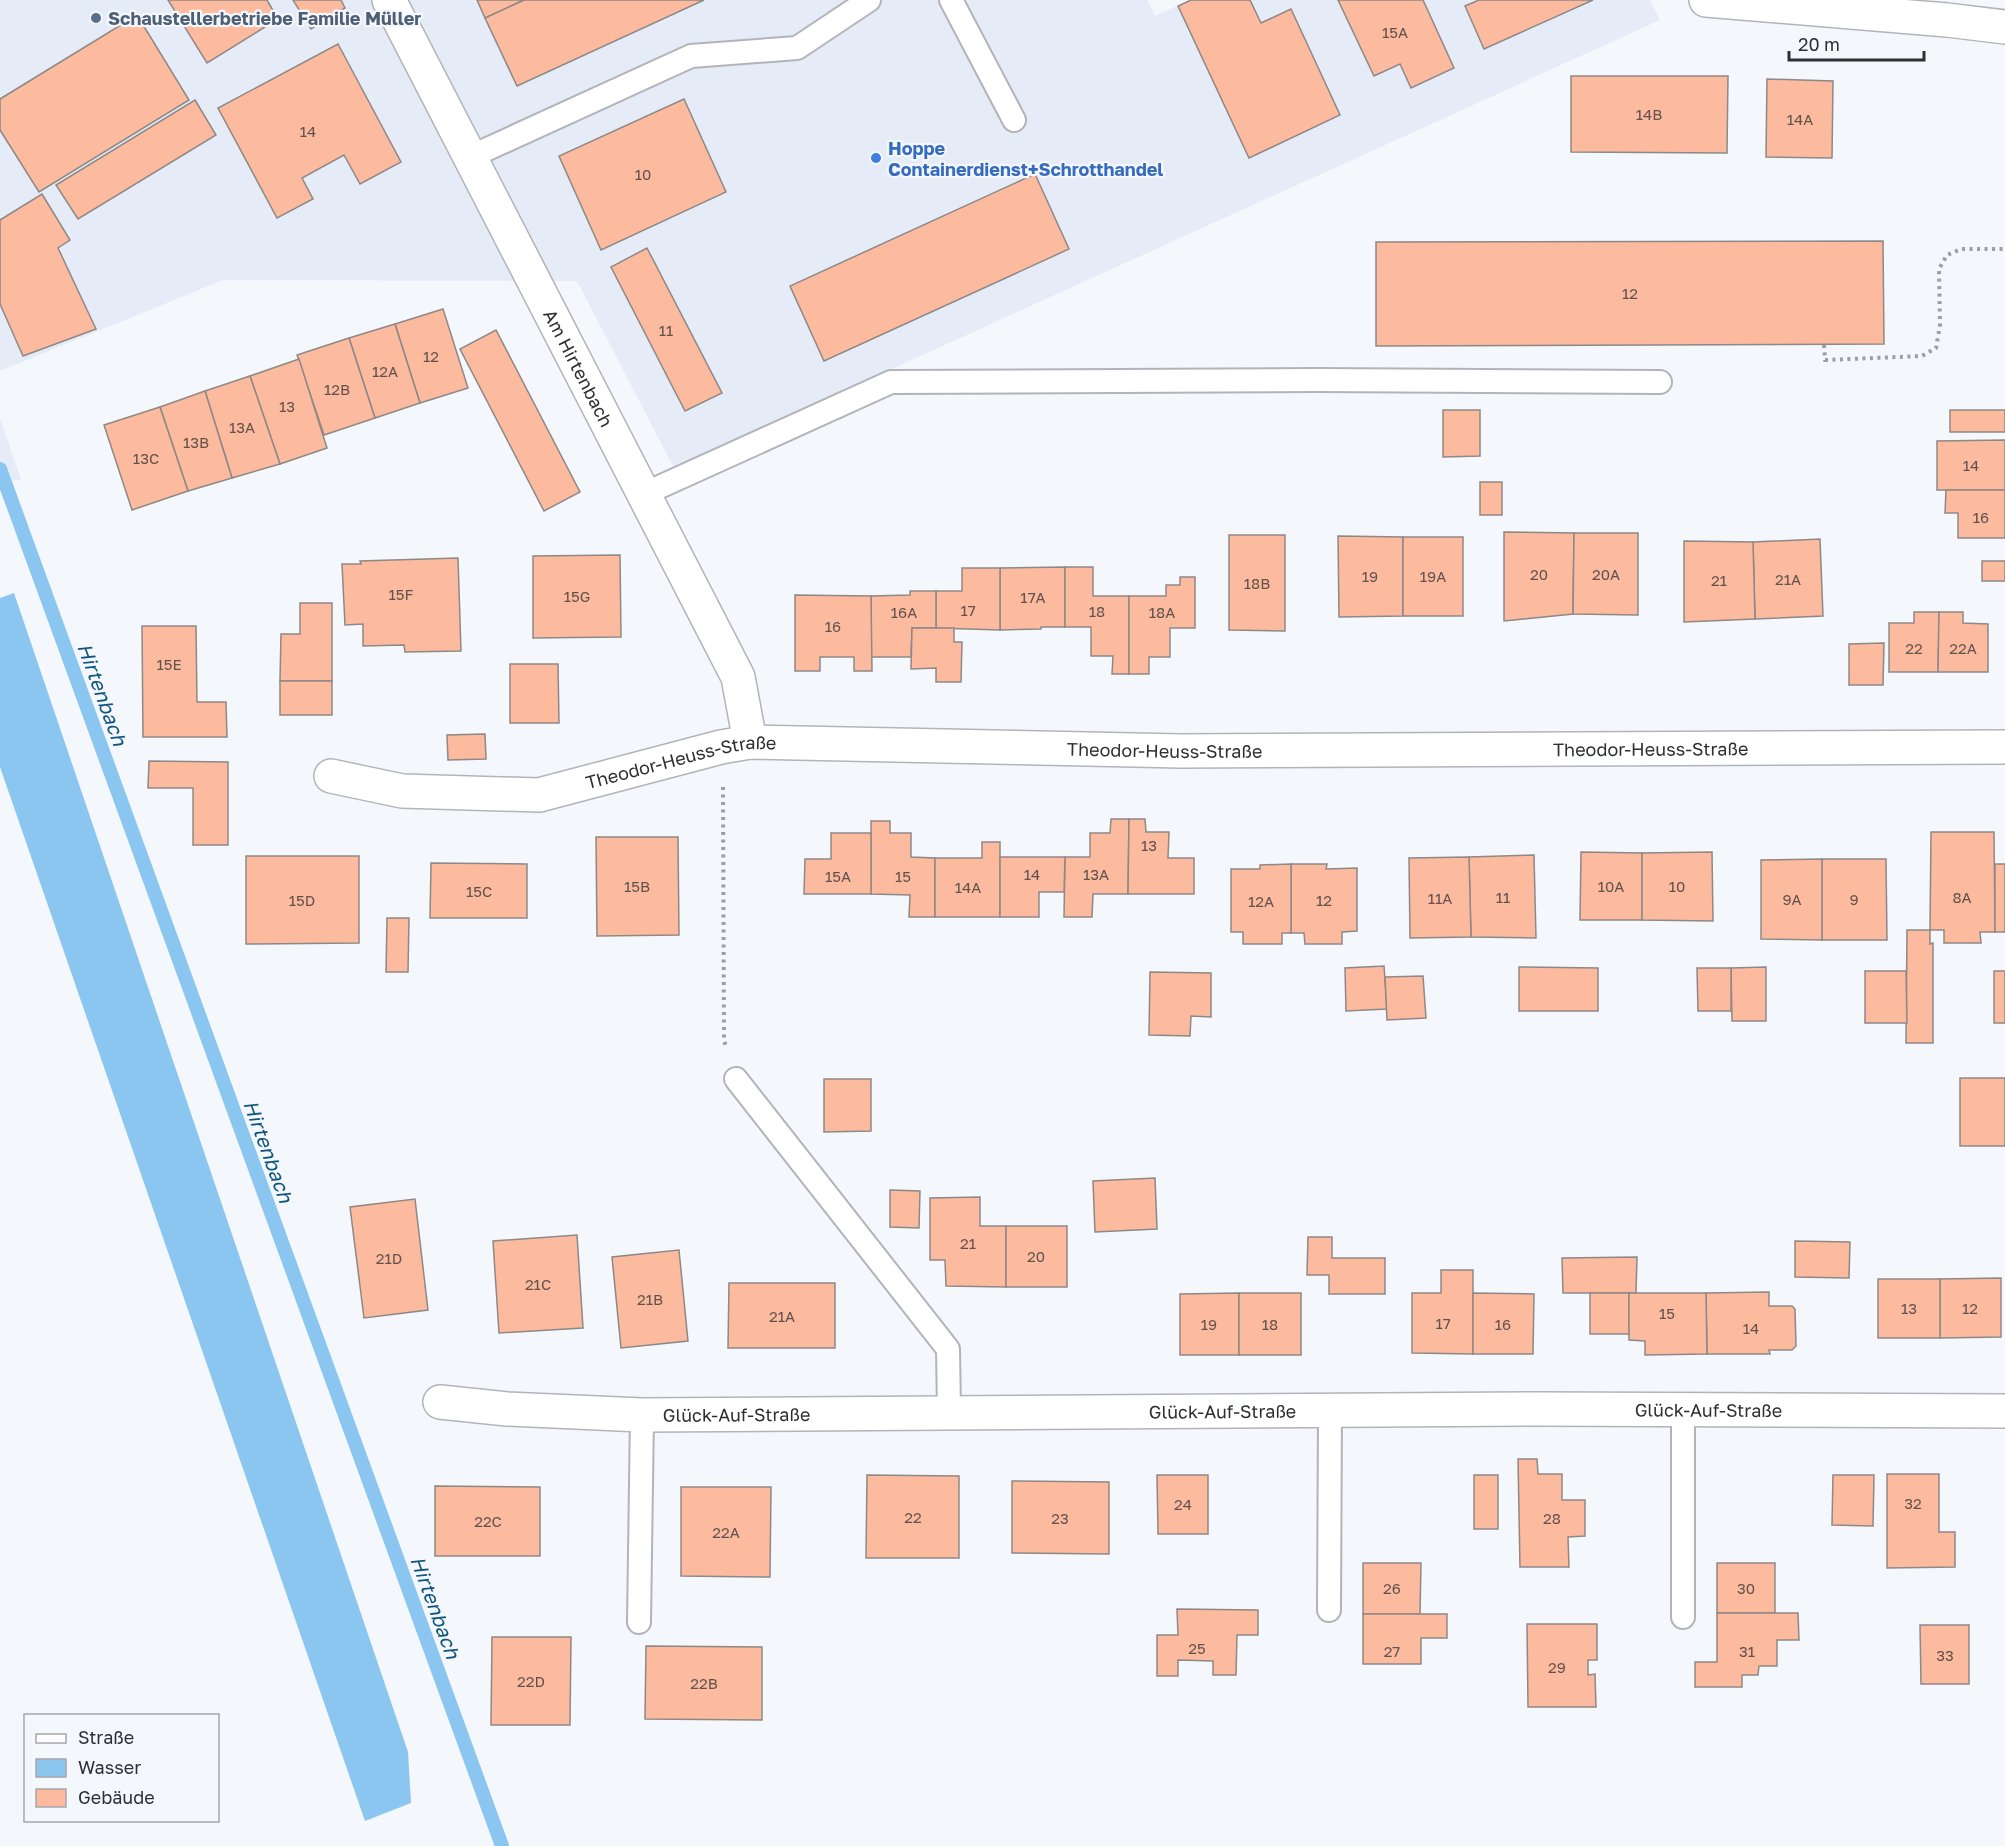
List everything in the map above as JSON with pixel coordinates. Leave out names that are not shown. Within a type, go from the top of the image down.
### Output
[{"type":"street","name":"Am Hirtenbach","points":[[389,0],[738,677],[735,744]]},
{"type":"street","points":[[1706,0],[2005,27]]},
{"type":"street","name":"Theodor-Heuss-Straße","points":[[331,776],[402,791],[540,795],[735,744],[1181,751],[2005,747]]},
{"type":"street","name":"Glück-Auf-Straße","points":[[440,1402],[507,1409],[642,1415],[1539,1409],[2005,1411]]},
{"type":"lane","points":[[470,157],[691,56],[797,48],[869,0]]},
{"type":"lane","points":[[951,0],[1014,120]]},
{"type":"lane","points":[[644,494],[891,382],[1294,380],[1660,382]]},
{"type":"lane","points":[[736,1079],[948,1349],[949,1412]]},
{"type":"lane","points":[[1683,1410],[1683,1617]]},
{"type":"lane","points":[[1329,1610],[1330,1411]]},
{"type":"lane","points":[[639,1622],[642,1415]]},
{"type":"path","points":[[1824,345],[1825,360],[1922,356],[1936,348],[1940,325],[1939,269],[1947,255],[1962,249],[2005,249]]},
{"type":"path","points":[[735,744],[723,778],[724,1041],[736,1079]]},
{"type":"shaded area","points":[[0,0],[1147,0],[1155,16],[1190,0],[1650,0],[1660,20],[674,468],[577,281],[223,280],[0,371]]},
{"type":"shaded area","points":[[0,418],[21,480],[0,481]]},
{"type":"water","points":[[14,593],[408,1752],[411,1803],[365,1821],[0,767],[0,598]]},
{"type":"building","points":[[168,0],[267,0],[278,19],[207,63]]},
{"type":"building","points":[[293,0],[341,0],[345,8],[311,29]]},
{"type":"building","points":[[477,0],[524,0],[485,18]]},
{"type":"building","points":[[524,0],[704,0],[517,86],[485,18]]},
{"type":"building","points":[[1191,0],[1250,0],[1261,23],[1291,9],[1340,115],[1249,158],[1178,6]]},
{"type":"building","points":[[1338,0],[1423,0],[1454,68],[1411,88],[1400,64],[1374,76]]},
{"type":"building","points":[[1479,0],[1593,0],[1484,49],[1465,6]]},
{"type":"building","points":[[137,15],[189,100],[39,192],[0,130],[0,99]]},
{"type":"building","points":[[338,44],[401,162],[360,184],[344,155],[302,178],[313,199],[277,218],[218,108]]},
{"type":"building","points":[[1571,76],[1728,76],[1727,153],[1571,152]]},
{"type":"building","points":[[1767,79],[1833,81],[1832,158],[1766,157]]},
{"type":"building","points":[[684,99],[726,192],[601,250],[559,156]]},
{"type":"building","points":[[195,100],[216,135],[78,219],[56,185]]},
{"type":"building","points":[[1035,174],[1069,249],[824,361],[790,286]]},
{"type":"building","points":[[42,194],[70,240],[58,248],[96,329],[23,356],[0,304],[0,220]]},
{"type":"building","points":[[1883,241],[1884,344],[1376,346],[1376,242]]},
{"type":"building","points":[[647,248],[722,393],[685,411],[611,267]]},
{"type":"building","points":[[443,309],[468,388],[420,403],[395,324]]},
{"type":"building","points":[[395,324],[420,403],[375,418],[349,338]]},
{"type":"building","points":[[496,330],[580,492],[544,511],[460,349]]},
{"type":"building","points":[[349,338],[375,418],[324,435],[297,355]]},
{"type":"building","points":[[299,359],[327,448],[280,464],[250,376]]},
{"type":"building","points":[[250,376],[280,464],[232,478],[205,391]]},
{"type":"building","points":[[205,391],[232,478],[188,491],[160,407]]},
{"type":"building","points":[[160,407],[188,491],[132,510],[104,425]]},
{"type":"building","points":[[1443,410],[1480,410],[1480,456],[1443,457]]},
{"type":"building","points":[[1950,410],[2005,410],[2005,432],[1950,432]]},
{"type":"building","points":[[2005,440],[2005,490],[1937,490],[1937,441]]},
{"type":"building","points":[[1480,482],[1502,482],[1502,515],[1480,515]]},
{"type":"building","points":[[1946,490],[2005,490],[2005,538],[1958,538],[1958,513],[1945,513]]},
{"type":"building","points":[[1504,532],[1574,533],[1573,614],[1504,621]]},
{"type":"building","points":[[1574,533],[1638,533],[1638,615],[1573,614]]},
{"type":"building","points":[[1229,535],[1285,535],[1285,631],[1229,630]]},
{"type":"building","points":[[1338,536],[1403,537],[1403,616],[1339,617]]},
{"type":"building","points":[[1403,537],[1463,537],[1463,616],[1403,616]]},
{"type":"building","points":[[1820,539],[1823,616],[1755,619],[1753,542]]},
{"type":"building","points":[[1684,541],[1753,542],[1755,619],[1684,622]]},
{"type":"building","points":[[620,555],[621,637],[533,638],[533,556]]},
{"type":"building","points":[[458,558],[461,651],[405,652],[404,645],[363,646],[363,624],[345,625],[342,564],[361,564],[360,561]]},
{"type":"building","points":[[1982,561],[2005,561],[2005,581],[1982,581]]},
{"type":"building","points":[[1065,567],[1065,627],[1000,630],[1000,568]]},
{"type":"building","points":[[1065,567],[1093,567],[1093,596],[1129,596],[1129,674],[1112,674],[1113,656],[1091,656],[1091,627],[1065,627]]},
{"type":"building","points":[[962,568],[1000,568],[1000,630],[936,628],[936,591],[962,591]]},
{"type":"building","points":[[1180,577],[1195,577],[1195,628],[1170,628],[1170,657],[1149,657],[1149,674],[1129,674],[1129,596],[1166,596],[1166,585],[1180,585]]},
{"type":"building","points":[[910,591],[936,591],[936,628],[912,628],[911,657],[871,657],[871,596],[910,595]]},
{"type":"building","points":[[795,595],[871,596],[872,671],[854,671],[854,657],[820,657],[820,671],[795,671]]},
{"type":"building","points":[[300,603],[332,603],[332,681],[280,681],[281,634],[300,634]]},
{"type":"building","points":[[1914,612],[1939,612],[1938,672],[1889,672],[1889,623],[1914,623]]},
{"type":"building","points":[[1939,612],[1963,612],[1963,623],[1988,624],[1988,672],[1938,672]]},
{"type":"building","points":[[142,626],[196,626],[197,702],[226,702],[227,737],[143,737]]},
{"type":"building","points":[[912,628],[954,628],[954,642],[962,642],[961,682],[936,682],[936,668],[911,669]]},
{"type":"building","points":[[1884,643],[1883,685],[1849,685],[1849,644]]},
{"type":"building","points":[[510,664],[558,664],[559,723],[510,723]]},
{"type":"building","points":[[280,681],[332,681],[332,715],[280,715]]},
{"type":"building","points":[[485,734],[486,759],[448,760],[447,735]]},
{"type":"building","points":[[149,761],[228,762],[228,845],[193,845],[193,788],[148,788]]},
{"type":"building","points":[[1111,819],[1129,819],[1128,894],[1093,894],[1092,917],[1064,917],[1065,857],[1090,857],[1090,833],[1110,833]]},
{"type":"building","points":[[1129,819],[1145,819],[1146,832],[1169,832],[1168,858],[1194,858],[1194,894],[1128,894]]},
{"type":"building","points":[[871,821],[890,821],[890,833],[911,833],[911,857],[935,858],[935,917],[909,917],[910,895],[871,894]]},
{"type":"building","points":[[1931,832],[1994,832],[1995,932],[1980,932],[1981,943],[1944,943],[1944,930],[1930,930]]},
{"type":"building","points":[[831,833],[871,833],[871,894],[804,894],[805,859],[831,859]]},
{"type":"building","points":[[596,837],[678,837],[679,935],[597,936]]},
{"type":"building","points":[[982,842],[1000,842],[1000,917],[935,917],[935,858],[982,858]]},
{"type":"building","points":[[1581,852],[1642,853],[1642,920],[1580,920]]},
{"type":"building","points":[[1712,852],[1713,921],[1642,920],[1642,853]]},
{"type":"building","points":[[1534,855],[1536,938],[1471,937],[1469,857]]},
{"type":"building","points":[[246,856],[359,856],[359,943],[246,944]]},
{"type":"building","points":[[1000,857],[1065,857],[1064,892],[1039,892],[1039,917],[1000,917]]},
{"type":"building","points":[[1469,857],[1471,937],[1410,938],[1409,858]]},
{"type":"building","points":[[1822,859],[1886,859],[1887,940],[1822,940]]},
{"type":"building","points":[[1822,859],[1822,940],[1761,939],[1761,860]]},
{"type":"building","points":[[431,863],[527,864],[527,918],[430,918]]},
{"type":"building","points":[[1291,864],[1327,864],[1326,869],[1357,868],[1357,931],[1342,932],[1342,944],[1305,944],[1304,933],[1291,933]]},
{"type":"building","points":[[1291,864],[1291,933],[1282,933],[1282,944],[1243,944],[1243,932],[1231,932],[1231,869],[1260,869],[1260,865]]},
{"type":"building","points":[[1995,864],[2005,864],[2005,932],[1995,932]]},
{"type":"building","points":[[387,918],[409,918],[408,972],[386,972]]},
{"type":"building","points":[[1907,930],[1930,930],[1930,944],[1933,943],[1933,1043],[1906,1043]]},
{"type":"building","points":[[1384,966],[1387,1009],[1346,1011],[1345,968]]},
{"type":"building","points":[[1519,967],[1598,968],[1598,1011],[1519,1011]]},
{"type":"building","points":[[1766,967],[1766,1021],[1732,1021],[1731,968]]},
{"type":"building","points":[[1697,968],[1731,968],[1731,1011],[1698,1011]]},
{"type":"building","points":[[1865,971],[1906,971],[1907,1023],[1865,1023]]},
{"type":"building","points":[[1994,971],[2005,971],[2005,1023],[1994,1023]]},
{"type":"building","points":[[1150,972],[1211,973],[1211,1017],[1191,1016],[1190,1036],[1149,1035]]},
{"type":"building","points":[[1423,976],[1426,1018],[1387,1020],[1385,977]]},
{"type":"building","points":[[1960,1078],[2005,1078],[2005,1146],[1960,1146]]},
{"type":"building","points":[[824,1079],[871,1079],[871,1131],[824,1132]]},
{"type":"building","points":[[1155,1178],[1157,1229],[1095,1232],[1093,1181]]},
{"type":"building","points":[[890,1190],[920,1191],[919,1228],[890,1227]]},
{"type":"building","points":[[980,1197],[980,1226],[1006,1226],[1006,1287],[946,1286],[945,1260],[930,1260],[930,1198]]},
{"type":"building","points":[[415,1199],[428,1310],[364,1318],[350,1207]]},
{"type":"building","points":[[1006,1226],[1067,1226],[1067,1287],[1006,1287]]},
{"type":"building","points":[[577,1235],[583,1328],[499,1333],[493,1241]]},
{"type":"building","points":[[1308,1237],[1332,1237],[1332,1258],[1385,1258],[1385,1294],[1329,1294],[1329,1275],[1307,1275]]},
{"type":"building","points":[[1795,1241],[1850,1242],[1849,1278],[1795,1277]]},
{"type":"building","points":[[679,1250],[688,1341],[621,1348],[612,1257]]},
{"type":"building","points":[[1637,1257],[1636,1293],[1563,1293],[1562,1258]]},
{"type":"building","points":[[1441,1270],[1473,1270],[1473,1354],[1412,1353],[1412,1293],[1441,1293]]},
{"type":"building","points":[[2001,1278],[2001,1337],[1940,1338],[1940,1279]]},
{"type":"building","points":[[1878,1279],[1940,1279],[1940,1338],[1878,1338]]},
{"type":"building","points":[[729,1283],[835,1283],[835,1348],[728,1348]]},
{"type":"building","points":[[1769,1292],[1769,1306],[1792,1306],[1795,1309],[1796,1346],[1792,1350],[1769,1350],[1770,1354],[1707,1354],[1706,1293]]},
{"type":"building","points":[[1239,1293],[1239,1355],[1180,1355],[1180,1294]]},
{"type":"building","points":[[1239,1293],[1301,1293],[1301,1355],[1239,1355]]},
{"type":"building","points":[[1473,1293],[1534,1294],[1533,1354],[1473,1354]]},
{"type":"building","points":[[1590,1293],[1629,1293],[1629,1334],[1590,1334]]},
{"type":"building","points":[[1629,1293],[1706,1293],[1707,1354],[1645,1355],[1645,1341],[1629,1340]]},
{"type":"building","points":[[1518,1459],[1537,1459],[1538,1474],[1562,1474],[1562,1500],[1585,1500],[1585,1536],[1568,1537],[1569,1567],[1520,1567]]},
{"type":"building","points":[[1887,1474],[1939,1474],[1939,1532],[1955,1532],[1955,1567],[1887,1568]]},
{"type":"building","points":[[867,1475],[959,1476],[959,1558],[866,1558]]},
{"type":"building","points":[[1157,1475],[1208,1475],[1208,1534],[1158,1534]]},
{"type":"building","points":[[1474,1475],[1498,1475],[1498,1529],[1474,1529]]},
{"type":"building","points":[[1833,1475],[1874,1475],[1873,1526],[1832,1525]]},
{"type":"building","points":[[1012,1481],[1109,1482],[1109,1554],[1012,1553]]},
{"type":"building","points":[[435,1486],[540,1487],[540,1556],[435,1556]]},
{"type":"building","points":[[681,1487],[771,1487],[770,1577],[681,1576]]},
{"type":"building","points":[[1363,1563],[1421,1563],[1420,1614],[1363,1614]]},
{"type":"building","points":[[1717,1563],[1775,1563],[1775,1613],[1717,1613]]},
{"type":"building","points":[[1177,1609],[1258,1610],[1258,1635],[1237,1635],[1236,1675],[1213,1675],[1213,1661],[1178,1660],[1178,1676],[1157,1676],[1157,1635],[1178,1635]]},
{"type":"building","points":[[1717,1613],[1798,1613],[1799,1640],[1777,1640],[1777,1666],[1759,1666],[1758,1675],[1742,1675],[1742,1687],[1695,1687],[1695,1662],[1717,1662]]},
{"type":"building","points":[[1363,1614],[1447,1614],[1447,1638],[1421,1638],[1421,1664],[1363,1664]]},
{"type":"building","points":[[1527,1624],[1597,1624],[1597,1660],[1588,1660],[1588,1675],[1595,1674],[1596,1707],[1528,1707]]},
{"type":"building","points":[[1920,1625],[1969,1625],[1969,1684],[1921,1684]]},
{"type":"building","points":[[492,1637],[571,1637],[570,1725],[491,1725]]},
{"type":"building","points":[[646,1646],[762,1647],[762,1720],[645,1719]]},
{"type":"waterway","name":"Hirtenbach","points":[[0,469],[502,1846]]},
{"type":"place","name":"Schaustellerbetriebe Familie Müller","points":[[96,18]]},
{"type":"place","name":"Hoppe Containerdienst+Schrotthandel","points":[[876,158]]}]
